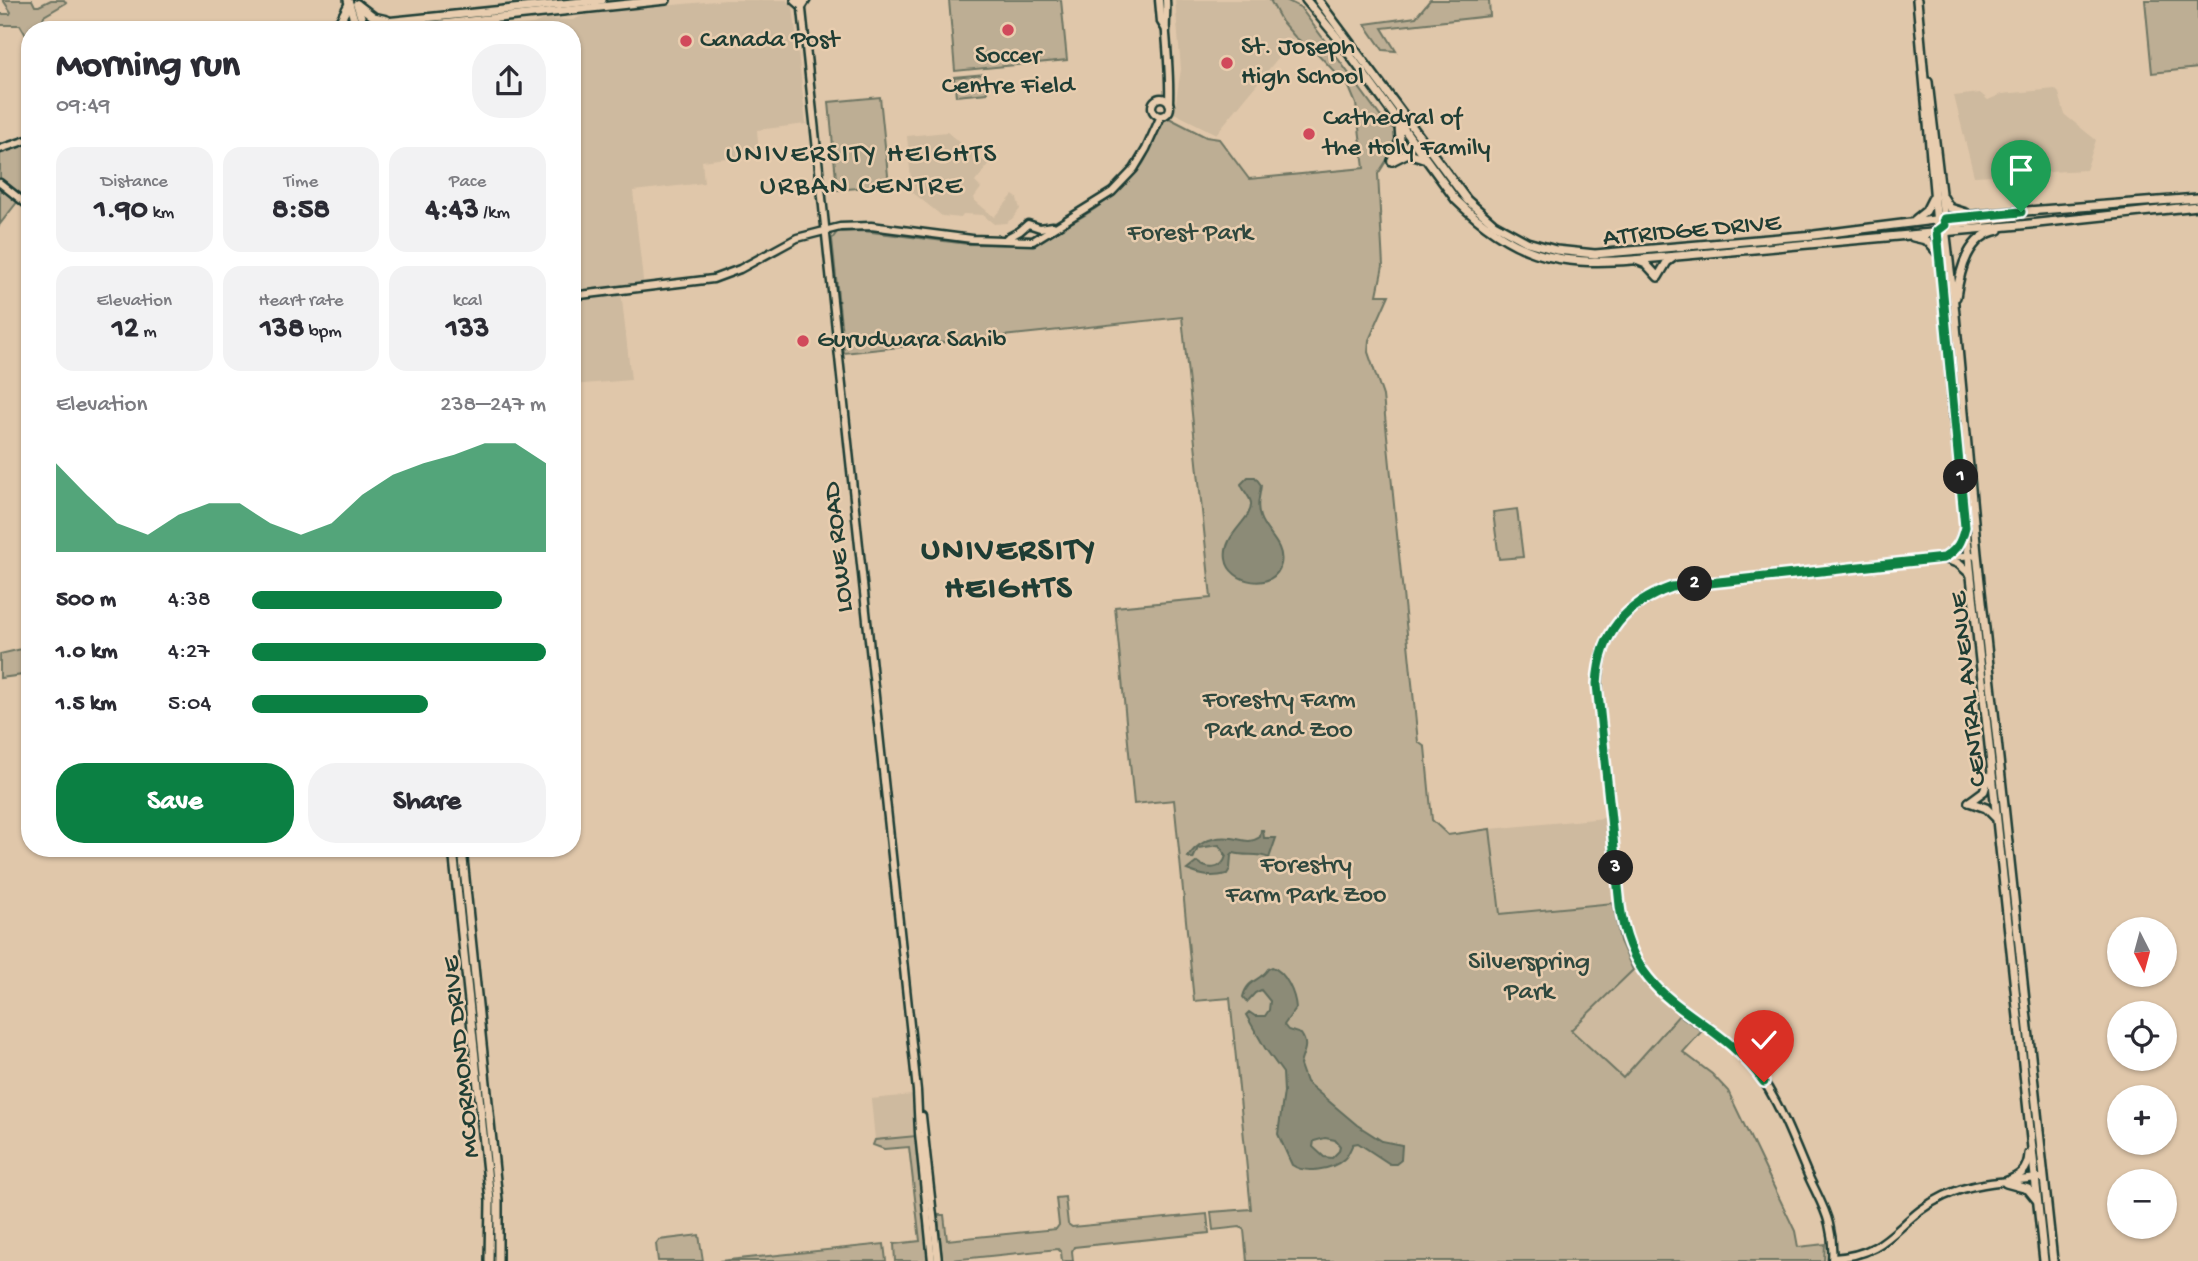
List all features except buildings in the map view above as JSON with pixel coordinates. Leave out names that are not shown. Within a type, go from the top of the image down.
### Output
[{"type":"main road","points":[[440,21],[602,0]]},
{"type":"main road","points":[[454,21],[666,0]]},
{"type":"main road","name":"ATTRIDGE DRIVE","points":[[1306,0],[1324,20],[1456,200],[1479,223],[1521,248],[1559,260],[1580,262],[1676,256],[1900,234],[1974,215],[2198,198]]},
{"type":"main road","name":"ATTRIDGE DRIVE","points":[[1318,0],[1467,200],[1494,224],[1527,242],[1556,250],[1595,254],[1814,235],[1910,221],[1942,225],[2020,225],[2198,206]]},
{"type":"main road","name":"CENTRAL AVENUE","points":[[1917,0],[1933,195],[1942,225],[1954,304],[1973,555],[2039,1178],[2038,1203],[2044,1261]]},
{"type":"main road","points":[[352,2],[382,21]]},
{"type":"main road","points":[[340,21],[352,2]]},
{"type":"main road","points":[[352,2],[358,21]]},
{"type":"main road","name":"CENTRAL AVENUE","points":[[1924,71],[1928,81],[1942,194],[1940,259],[1965,527],[1973,555],[1971,576],[1990,768],[2031,1140],[2053,1261]]},
{"type":"main road","points":[[1398,122],[1400,139],[1392,161],[1408,153],[1425,159]]},
{"type":"main road","points":[[1942,194],[1951,208],[1974,215]]},
{"type":"main road","points":[[1910,221],[1926,211],[1933,195]]},
{"type":"main road","points":[[1942,225],[2014,217],[2031,212]]},
{"type":"main road","points":[[1954,304],[1959,279],[1975,241],[1992,231],[2020,225]]},
{"type":"main road","points":[[1900,234],[1926,240],[1940,259]]},
{"type":"main road","points":[[1632,260],[1646,264],[1658,277],[1667,262],[1676,256]]},
{"type":"main road","points":[[1944,558],[1958,548],[1965,527]]},
{"type":"main road","points":[[1944,558],[1959,564],[1971,576]]},
{"type":"main road","points":[[1990,768],[1984,792],[1969,802],[1986,808],[1997,820]]},
{"type":"main road","name":"MCORMOND DRIVE","points":[[454,857],[490,1200],[489,1261]]},
{"type":"main road","name":"MCORMOND DRIVE","points":[[462,857],[498,1200],[498,1261]]},
{"type":"main road","points":[[2005,1182],[2021,1174],[2027,1167],[2031,1140]]},
{"type":"main road","points":[[2005,1182],[2028,1189],[2038,1203]]},
{"type":"street","points":[[1159,0],[1161,22],[1166,30]]},
{"type":"street","points":[[1158,115],[1168,112],[1169,103],[1166,0]]},
{"type":"street","name":"LOWE ROAD","points":[[801,1],[917,1091],[938,1261]]},
{"type":"street","points":[[1158,115],[1152,109],[1153,103],[1163,96],[1170,79]]},
{"type":"street","points":[[1159,98],[1169,103]]},
{"type":"street","points":[[581,295],[713,279],[738,270],[797,238],[824,230],[872,226],[972,239],[1030,242],[1112,191],[1134,169],[1146,149],[1158,115]]},
{"type":"street","points":[[0,149],[21,142]]},
{"type":"street","points":[[0,183],[21,198]]},
{"type":"street","points":[[1004,239],[1020,231],[1025,225],[1040,228],[1055,226]]},
{"type":"street","points":[[1035,226],[1038,236]]},
{"type":"street","points":[[1020,231],[1023,240]]},
{"type":"street","points":[[1973,555],[1672,587],[1640,601],[1628,612],[1608,637],[1598,668],[1597,684],[1620,906],[1624,933],[1641,970],[1663,995],[1742,1055],[1764,1082],[1828,1221],[1833,1260],[1872,1250],[1914,1214],[1944,1196],[1967,1188],[2039,1178]]},
{"type":"street","name":"LOWE ROAD","points":[[917,1091],[932,1261]]},
{"type":"shaded area","points":[[726,0],[786,0],[793,6],[806,124],[757,130],[759,154],[702,161],[704,183],[633,191],[644,289],[621,291],[631,380],[581,384],[581,21],[540,21],[573,20],[589,13]]},
{"type":"shaded area","name":"St. Joseph High School","points":[[1175,0],[1270,0],[1295,37],[1216,134],[1174,113],[1181,69]]},
{"type":"shaded area","points":[[2055,89],[2059,93],[2065,115],[2096,140],[2086,170],[1974,176],[1954,96],[1980,93],[1988,100],[2002,94]]},
{"type":"shaded area","points":[[947,132],[980,160],[995,161],[990,163],[975,182],[981,188],[973,199],[994,217],[1013,195],[1017,198],[1020,209],[1006,223],[994,224],[983,215],[963,214],[961,218],[942,216],[912,192],[907,136]]},
{"type":"shaded area","points":[[1248,477],[1255,477],[1261,485],[1258,505],[1260,517],[1280,550],[1281,557],[1277,573],[1262,581],[1243,579],[1229,568],[1226,559],[1228,542],[1250,509],[1250,500],[1241,484]]},
{"type":"shaded area","points":[[1605,818],[1613,903],[1500,914],[1490,829]]},
{"type":"shaded area","points":[[1261,830],[1264,838],[1276,838],[1269,858],[1234,853],[1227,874],[1207,876],[1187,870],[1197,862],[1214,868],[1224,861],[1226,856],[1219,845],[1198,848],[1193,859],[1188,857],[1192,852],[1207,841],[1219,838],[1253,840],[1260,837]]},
{"type":"shaded area","points":[[1272,967],[1282,974],[1294,996],[1296,1008],[1284,1025],[1288,1030],[1301,1034],[1304,1039],[1300,1065],[1306,1082],[1357,1125],[1382,1141],[1402,1145],[1401,1160],[1396,1164],[1390,1164],[1358,1143],[1353,1144],[1346,1157],[1333,1166],[1311,1170],[1292,1165],[1278,1134],[1284,1092],[1283,1073],[1246,1015],[1249,1012],[1255,1016],[1265,1016],[1270,1001],[1261,990],[1247,1002],[1243,997],[1251,983]],"holes":[[[1325,1138],[1335,1140],[1340,1146],[1332,1158],[1324,1157],[1313,1147],[1314,1141]]]},
{"type":"shaded area","points":[[1633,970],[1659,1000],[1682,1018],[1623,1078],[1571,1029]]},
{"type":"shaded area","points":[[912,1095],[916,1136],[875,1140],[871,1099]]},
{"type":"green space","points":[[3,0],[32,0],[35,6],[51,0],[64,0],[66,3],[44,16],[44,21],[21,21],[21,27],[0,25],[0,14],[11,12]]},
{"type":"green space","name":"Soccer Centre Field","points":[[949,0],[1061,0],[1067,60],[955,71]]},
{"type":"green space","points":[[1270,0],[1286,0],[1300,7],[1380,116],[1397,132],[1395,147],[1378,174],[1383,266],[1377,295],[1389,295],[1369,340],[1368,352],[1383,396],[1418,742],[1425,747],[1432,820],[1448,835],[1490,829],[1500,914],[1613,903],[1620,941],[1633,970],[1571,1030],[1623,1078],[1679,1015],[1702,1031],[1683,1052],[1712,1074],[1728,1091],[1795,1231],[1798,1247],[1825,1244],[1824,1261],[1247,1261],[1244,1230],[1240,1227],[1213,1230],[1211,1212],[1251,1209],[1230,998],[1194,1001],[1174,800],[1134,804],[1115,607],[1211,598],[1182,317],[844,353],[832,239],[837,232],[863,231],[968,244],[1033,245],[1095,208],[1120,189],[1142,165],[1167,117],[1206,137],[1219,139],[1249,179],[1364,168],[1356,104],[1349,87],[1318,54],[1295,37],[1282,22]]},
{"type":"green space","points":[[1430,0],[1489,0],[1490,16],[1382,28],[1396,51],[1383,50],[1365,24],[1416,17]]},
{"type":"green space","points":[[2145,0],[2198,0],[2198,68],[2152,73]]},
{"type":"green space","points":[[985,74],[987,93],[956,96],[954,77]]},
{"type":"green space","points":[[880,97],[889,185],[837,190],[829,102]]},
{"type":"green space","points":[[21,144],[21,194],[0,178],[0,151]]},
{"type":"green space","points":[[0,187],[18,201],[0,224]]},
{"type":"green space","points":[[1517,509],[1523,557],[1499,559],[1493,512]]},
{"type":"green space","points":[[21,649],[21,675],[0,678],[0,654]]},
{"type":"green space","points":[[916,1136],[928,1261],[895,1261],[894,1244],[920,1241],[909,1147],[884,1149],[873,1145],[875,1140]]},
{"type":"green space","points":[[1065,1197],[1068,1224],[1072,1227],[1207,1214],[1209,1233],[1074,1247],[1073,1261],[1062,1261],[1058,1249],[942,1261],[938,1215],[944,1215],[947,1240],[1056,1229],[1059,1225],[1056,1198]]},
{"type":"green space","points":[[699,1235],[703,1261],[658,1261],[656,1244],[659,1240]]},
{"type":"green space","points":[[884,1244],[886,1261],[719,1261]]},
{"type":"place","name":"Soccer Centre Field","points":[[1008,30]]},
{"type":"place","name":"Canada Post","points":[[686,41]]},
{"type":"place","name":"St. Joseph High School","points":[[1227,63]]},
{"type":"place","name":"Cathedral of the Holy Family","points":[[1309,134]]},
{"type":"place","name":"Gurudwara Sahib","points":[[803,341]]},
{"type":"district","name":"UNIVERSITY HEIGHTS URBAN CENTRE","points":[[862,171]]},
{"type":"district","name":"UNIVERSITY HEIGHTS","points":[[1009,571]]},
{"type":"route","points":[[1764,1082],[1742,1055],[1663,995],[1641,970],[1630,951],[1620,906],[1597,684],[1602,652],[1617,623],[1628,612],[1640,601],[1672,587],[1944,558],[1955,551],[1961,543],[1965,527],[1937,231],[1945,225],[1944,219],[2021,212]]},
{"type":"park label","name":"Forest Park","points":[[1190,234]]},
{"type":"park label","name":"Forestry Farm Park and Zoo","points":[[1279,716]]},
{"type":"park label","name":"Forestry Farm Park Zoo","points":[[1306,881]]},
{"type":"park label","name":"Silverspring Park","points":[[1529,978]]}]
